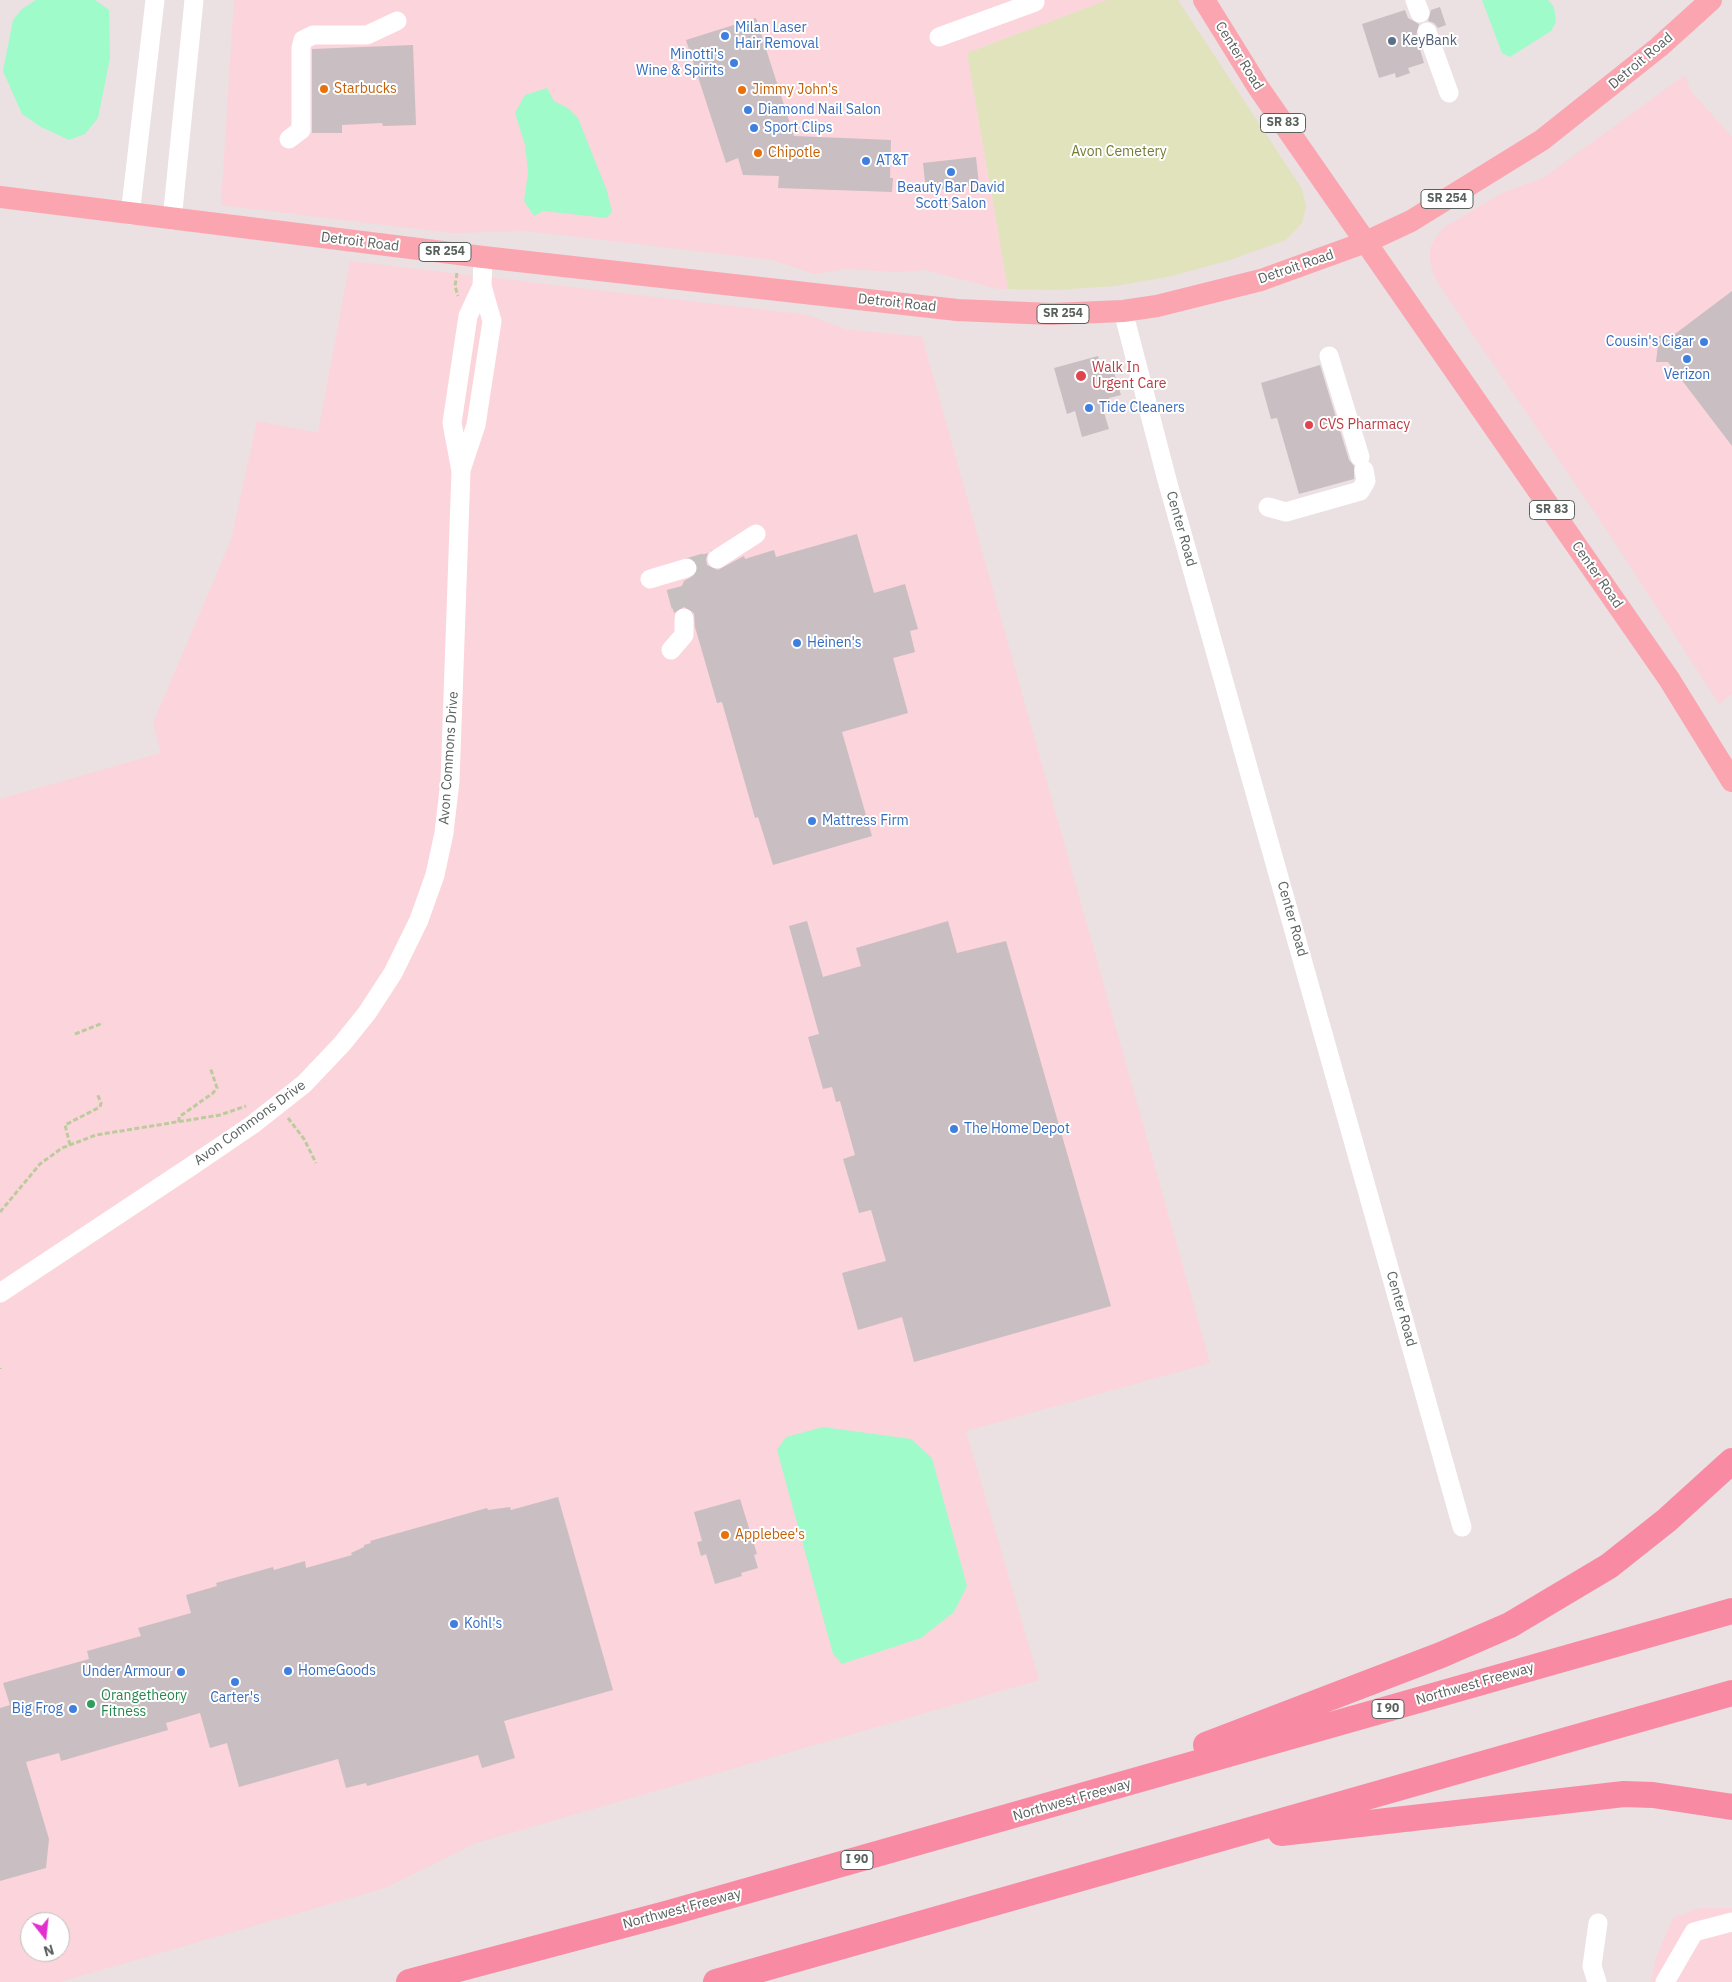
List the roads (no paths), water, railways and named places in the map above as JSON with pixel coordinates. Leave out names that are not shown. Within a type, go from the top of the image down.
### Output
[{"type":"highway","points":[[1044,1808],[1441,1655],[1510,1625],[1609,1566],[1667,1520],[1732,1461]]},
{"type":"highway","name":"Northwest Freeway","points":[[409,1982],[670,1913],[1732,1611]]},
{"type":"highway","points":[[716,1982],[1732,1693]]},
{"type":"highway","points":[[1209,1841],[1624,1794],[1653,1795],[1732,1807]]},
{"type":"main road","name":"Center Road","points":[[1204,0],[1258,87],[1669,679],[1732,781]]},
{"type":"main road","name":"Detroit Road","points":[[0,197],[130,215],[483,257],[958,310],[1052,314],[1123,311],[1157,306],[1260,280],[1366,242],[1412,221],[1532,148],[1653,52],[1711,0]]},
{"type":"street","points":[[130,215],[155,0]]},
{"type":"street","points":[[172,220],[194,0]]},
{"type":"street","points":[[939,37],[1035,2]]},
{"type":"street","points":[[289,138],[301,130],[301,48],[303,40],[313,35],[367,35],[397,21]]},
{"type":"street","points":[[1427,32],[1449,93]]},
{"type":"street","name":"Avon Commons Drive","points":[[0,1293],[190,1167],[304,1084],[323,1065],[367,1013],[393,973],[420,920],[435,876],[444,833],[450,781],[461,471],[452,423],[468,316],[482,286],[483,257]]},
{"type":"street","name":"Center Road","points":[[1123,311],[1168,480],[1462,1526]]},
{"type":"street","points":[[1268,507],[1286,512],[1360,491],[1366,481],[1329,356]]},
{"type":"street","points":[[717,559],[756,534]]},
{"type":"street","points":[[650,579],[678,576]]},
{"type":"street","points":[[671,650],[684,634],[684,618]]},
{"type":"street","points":[[1665,1982],[1694,1932],[1732,1922]]},
{"type":"street","points":[[1597,1982],[1592,1966],[1598,1923]]},
{"type":"tunnel","points":[[687,568],[717,559]]},
{"type":"tunnel","points":[[676,588],[684,618]]},
{"type":"place","name":"Milan Laser Hair Removal","points":[[725,36]]},
{"type":"place","name":"KeyBank","points":[[1392,41]]},
{"type":"place","name":"Minotti's Wine & Spirits","points":[[734,63]]},
{"type":"place","name":"Starbucks","points":[[324,89]]},
{"type":"place","name":"Jimmy John's","points":[[742,90]]},
{"type":"place","name":"Diamond Nail Salon","points":[[748,110]]},
{"type":"place","name":"Sport Clips","points":[[754,128]]},
{"type":"place","name":"Chipotle","points":[[758,153]]},
{"type":"place","name":"AT&T","points":[[866,161]]},
{"type":"place","name":"Beauty Bar David Scott Salon","points":[[951,172]]},
{"type":"place","name":"Cousin's Cigar","points":[[1704,342]]},
{"type":"place","name":"Verizon","points":[[1687,359]]},
{"type":"place","name":"Walk In Urgent Care","points":[[1081,376]]},
{"type":"place","name":"Tide Cleaners","points":[[1089,408]]},
{"type":"place","name":"CVS Pharmacy","points":[[1309,425]]},
{"type":"place","name":"Heinen's","points":[[797,643]]},
{"type":"place","name":"Mattress Firm","points":[[812,821]]},
{"type":"place","name":"The Home Depot","points":[[954,1129]]},
{"type":"place","name":"Applebee's","points":[[725,1535]]},
{"type":"place","name":"Kohl's","points":[[454,1624]]},
{"type":"place","name":"HomeGoods","points":[[288,1671]]},
{"type":"place","name":"Under Armour","points":[[181,1672]]},
{"type":"place","name":"Carter's","points":[[235,1682]]},
{"type":"place","name":"Orangetheory Fitness","points":[[91,1704]]},
{"type":"place","name":"Big Frog","points":[[73,1709]]},
{"type":"park label","name":"Avon Cemetery","points":[[1119,152]]}]
